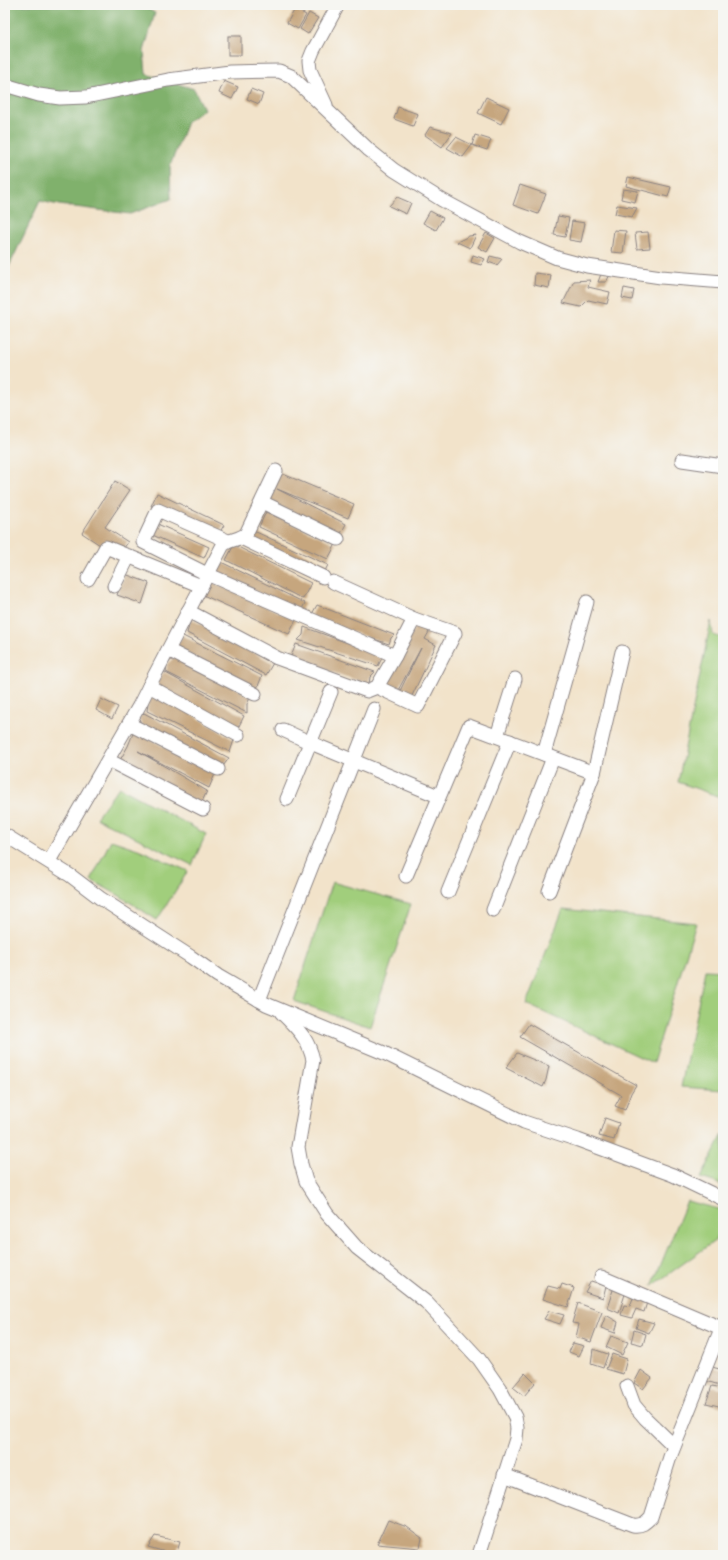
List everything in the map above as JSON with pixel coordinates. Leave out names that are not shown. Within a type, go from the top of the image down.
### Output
[{"type":"street","points":[[327,108],[320,89],[310,70],[309,61],[338,5]]},
{"type":"street","points":[[5,85],[39,95],[73,98],[86,97],[168,80],[230,72],[279,71],[291,76],[327,108],[370,150],[394,170],[442,200],[520,242],[557,258],[587,266],[639,274],[723,282]]},
{"type":"street","points":[[682,460],[723,466]]},
{"type":"street","points":[[49,861],[129,724],[204,577],[223,545],[228,541],[241,538],[246,534],[276,471]]},
{"type":"street","points":[[262,502],[338,539]]},
{"type":"street","points":[[204,577],[143,542],[158,510],[228,541]]},
{"type":"street","points":[[241,538],[414,619],[455,633],[418,706],[377,687]]},
{"type":"street","points":[[88,579],[106,547],[129,556],[204,577],[395,656]]},
{"type":"street","points":[[114,586],[129,556]]},
{"type":"street","points":[[493,910],[548,756],[586,602]]},
{"type":"street","points":[[188,611],[277,658],[367,691],[377,687],[414,619]]},
{"type":"street","points":[[168,650],[256,694]]},
{"type":"street","points":[[550,891],[594,773],[622,652]]},
{"type":"street","points":[[497,736],[515,679]]},
{"type":"street","points":[[149,686],[238,735]]},
{"type":"street","points":[[287,798],[331,692]]},
{"type":"street","points":[[259,1000],[374,709]]},
{"type":"street","points":[[129,724],[218,769]]},
{"type":"street","points":[[406,876],[438,796],[469,726],[594,773]]},
{"type":"street","points":[[283,730],[438,796]]},
{"type":"street","points":[[448,892],[510,741]]},
{"type":"street","points":[[108,760],[203,809]]},
{"type":"street","points":[[5,835],[49,861],[100,898],[218,976],[259,1000],[384,1053],[524,1122],[578,1140],[673,1176],[723,1199]]},
{"type":"street","points":[[278,1009],[304,1036],[311,1048],[313,1060],[298,1147],[306,1181],[327,1214],[357,1248],[426,1302],[479,1359],[500,1389],[515,1417],[517,1428],[516,1439],[479,1555]]},
{"type":"street","points":[[504,1475],[633,1525],[641,1526],[651,1517],[674,1446],[722,1326],[601,1277]]},
{"type":"street","points":[[627,1386],[634,1405],[645,1418],[674,1446]]},
{"type":"green space","points":[[5,5],[140,5],[155,13],[144,51],[146,74],[194,89],[204,109],[187,122],[170,166],[171,199],[130,214],[59,205],[40,201],[5,275]]},
{"type":"green space","points":[[711,621],[713,635],[723,638],[723,798],[678,782]]},
{"type":"green space","points":[[119,787],[206,834],[192,865],[96,818]]},
{"type":"green space","points":[[111,840],[138,849],[188,871],[157,920],[120,896],[91,880]]},
{"type":"green space","points":[[332,882],[411,904],[370,1027],[294,1001]]},
{"type":"green space","points":[[563,909],[696,923],[653,1063],[526,1004]]},
{"type":"green space","points":[[705,970],[723,971],[723,1090],[681,1087]]},
{"type":"green space","points":[[723,1134],[723,1185],[701,1178]]},
{"type":"green space","points":[[687,1201],[723,1210],[723,1224],[716,1240],[652,1286]]},
{"type":"building","points":[[295,9],[306,15],[298,29],[287,23]]},
{"type":"building","points":[[309,13],[318,18],[308,34],[300,29]]},
{"type":"building","points":[[228,36],[241,36],[241,55],[228,55]]},
{"type":"building","points":[[224,81],[238,87],[232,99],[219,93]]},
{"type":"building","points":[[251,89],[263,94],[259,104],[247,99]]},
{"type":"building","points":[[486,97],[509,108],[501,124],[478,113]]},
{"type":"building","points":[[398,107],[418,114],[413,126],[394,119]]},
{"type":"building","points":[[430,127],[452,133],[442,147],[425,135]]},
{"type":"building","points":[[475,135],[491,140],[487,150],[472,145]]},
{"type":"building","points":[[456,137],[472,145],[463,157],[447,148]]},
{"type":"building","points":[[628,177],[671,187],[668,197],[626,186]]},
{"type":"building","points":[[520,185],[546,194],[538,214],[513,205]]},
{"type":"building","points":[[623,189],[638,191],[635,202],[621,199]]},
{"type":"building","points":[[397,197],[411,203],[406,214],[389,206]]},
{"type":"building","points":[[617,205],[637,208],[632,217],[615,214]]},
{"type":"building","points":[[430,211],[443,218],[436,230],[423,223]]},
{"type":"building","points":[[558,216],[569,218],[565,237],[554,235]]},
{"type":"building","points":[[572,221],[585,223],[581,242],[569,240]]},
{"type":"building","points":[[614,230],[626,231],[623,253],[611,252]]},
{"type":"building","points":[[648,232],[650,248],[637,249],[635,233]]},
{"type":"building","points":[[486,233],[495,238],[487,252],[478,247]]},
{"type":"building","points":[[476,235],[470,248],[457,242],[469,236]]},
{"type":"building","points":[[473,255],[485,259],[481,265],[471,262]]},
{"type":"building","points":[[490,256],[502,259],[497,265],[488,262]]},
{"type":"building","points":[[535,273],[551,275],[549,288],[534,285]]},
{"type":"building","points":[[601,274],[610,275],[606,282],[598,282]]},
{"type":"building","points":[[590,280],[588,287],[610,292],[607,304],[588,300],[581,307],[563,303],[574,281]]},
{"type":"building","points":[[624,288],[634,290],[632,300],[622,298]]},
{"type":"building","points":[[276,471],[354,504],[348,518],[277,489],[346,524],[339,537],[267,500]]},
{"type":"building","points":[[115,481],[130,490],[105,527],[128,542],[118,557],[82,533]]},
{"type":"building","points":[[157,493],[224,525],[217,537],[151,506]]},
{"type":"building","points":[[266,512],[336,544],[328,559],[259,527]]},
{"type":"building","points":[[153,522],[209,547],[204,558],[148,533]]},
{"type":"building","points":[[254,531],[328,565],[322,577],[248,543]]},
{"type":"building","points":[[234,545],[311,583],[303,599],[226,560]]},
{"type":"building","points":[[221,562],[305,603],[300,613],[216,572]]},
{"type":"building","points":[[125,574],[149,583],[142,604],[117,595]]},
{"type":"building","points":[[210,581],[296,620],[289,634],[203,595]]},
{"type":"building","points":[[317,605],[394,635],[389,644],[313,619],[312,614]]},
{"type":"building","points":[[191,619],[273,663],[266,675],[187,633]]},
{"type":"building","points":[[417,624],[429,632],[425,639],[436,645],[410,700],[398,695],[421,648],[396,694],[382,685]]},
{"type":"building","points":[[304,627],[383,656],[378,666],[298,640],[303,635]]},
{"type":"building","points":[[183,636],[262,676],[256,691],[175,647]]},
{"type":"building","points":[[296,644],[375,672],[370,677],[369,684],[290,659]]},
{"type":"building","points":[[176,656],[251,696],[247,704],[247,713],[166,672],[167,664]]},
{"type":"building","points":[[164,672],[244,716],[238,728],[157,688],[158,680]]},
{"type":"building","points":[[153,690],[234,740],[230,752],[147,711],[148,703]]},
{"type":"building","points":[[101,699],[118,707],[112,719],[96,710]]},
{"type":"building","points":[[144,713],[229,758],[221,769],[141,724],[139,718]]},
{"type":"building","points":[[134,731],[215,774],[209,788],[138,751],[207,791],[200,806],[119,762]]},
{"type":"building","points":[[529,1024],[636,1085],[631,1093],[625,1110],[615,1106],[621,1095],[520,1037]]},
{"type":"building","points":[[517,1053],[549,1066],[543,1087],[506,1068]]},
{"type":"building","points":[[605,1118],[619,1123],[614,1140],[599,1136]]},
{"type":"building","points":[[591,1281],[606,1286],[603,1298],[585,1292]]},
{"type":"building","points":[[562,1284],[574,1288],[568,1307],[543,1299],[548,1286],[560,1289]]},
{"type":"building","points":[[614,1287],[626,1291],[619,1313],[607,1308]]},
{"type":"building","points":[[635,1293],[648,1299],[644,1312],[636,1309],[632,1318],[621,1315],[624,1305],[630,1306]]},
{"type":"building","points":[[578,1303],[602,1312],[591,1342],[576,1337],[579,1324],[572,1323]]},
{"type":"building","points":[[549,1311],[564,1315],[560,1324],[544,1319]]},
{"type":"building","points":[[606,1315],[618,1322],[615,1333],[601,1328]]},
{"type":"building","points":[[639,1319],[654,1323],[649,1333],[636,1328]]},
{"type":"building","points":[[634,1330],[646,1334],[643,1345],[631,1342]]},
{"type":"building","points":[[611,1336],[628,1342],[622,1355],[606,1347]]},
{"type":"building","points":[[573,1343],[584,1346],[579,1356],[569,1352]]},
{"type":"building","points":[[593,1349],[608,1354],[603,1368],[591,1364]]},
{"type":"building","points":[[612,1354],[627,1359],[623,1374],[606,1369]]},
{"type":"building","points":[[712,1367],[723,1370],[723,1386],[706,1381]]},
{"type":"building","points":[[641,1370],[652,1378],[643,1389],[634,1383]]},
{"type":"building","points":[[525,1373],[535,1383],[524,1396],[513,1387]]},
{"type":"building","points":[[712,1386],[723,1388],[723,1407],[706,1403]]},
{"type":"building","points":[[388,1520],[407,1527],[422,1538],[420,1548],[377,1544]]},
{"type":"building","points":[[155,1536],[180,1542],[176,1555],[148,1547]]}]
